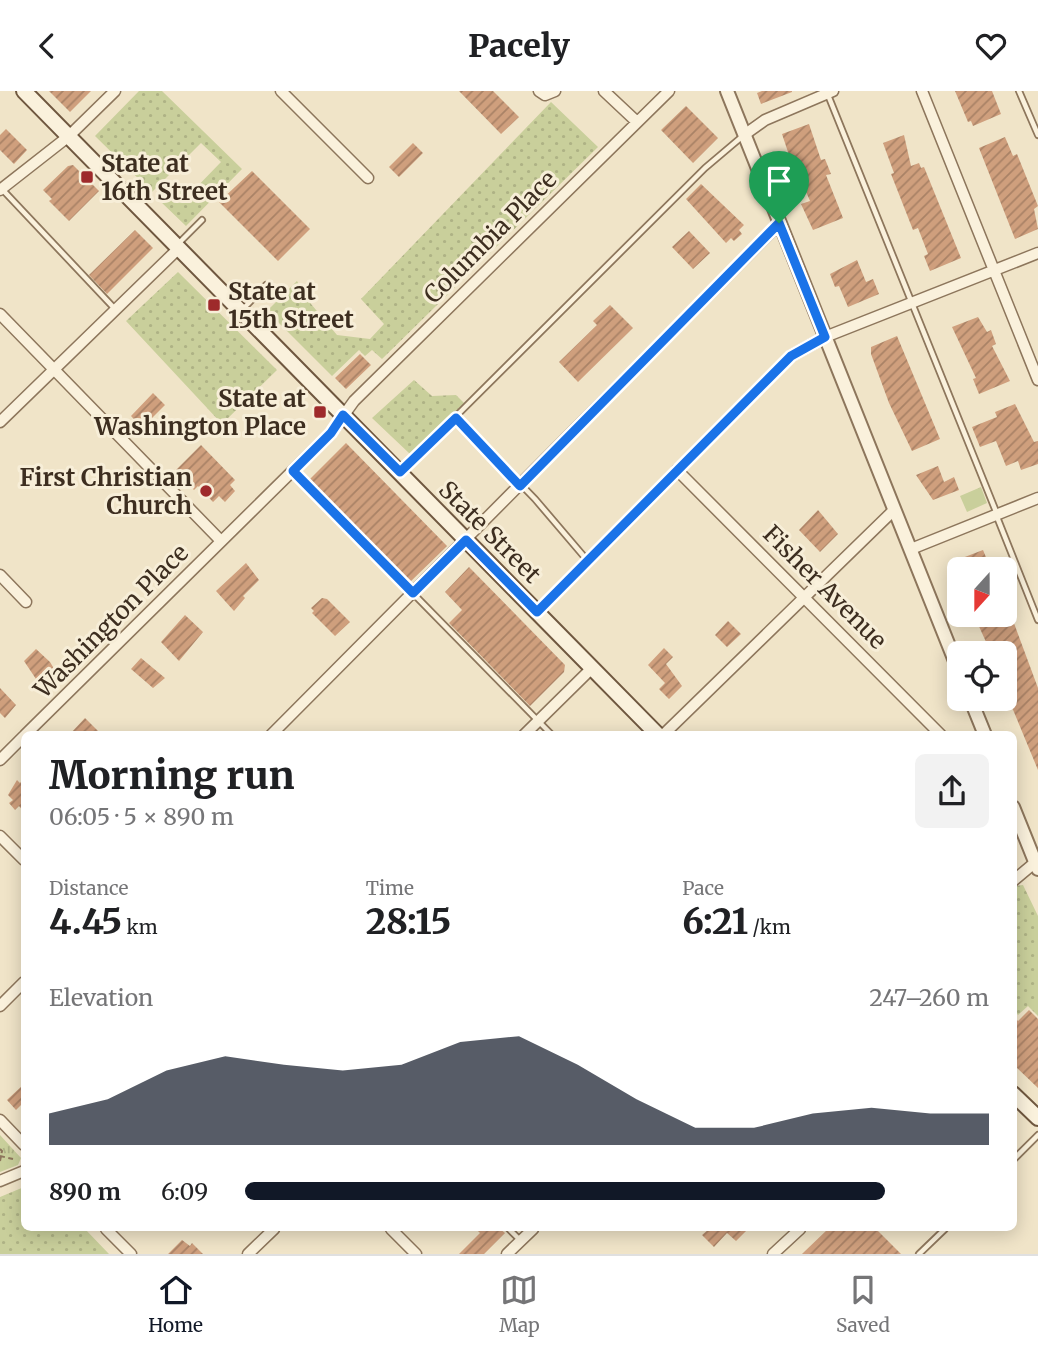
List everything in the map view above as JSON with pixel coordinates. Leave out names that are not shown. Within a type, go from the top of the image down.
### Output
[{"type":"main road","name":"State Street","points":[[24,91],[657,731]]},
{"type":"main road","points":[[1017,1098],[1038,1118]]},
{"type":"street","points":[[0,189],[69,136],[115,91]]},
{"type":"street","points":[[281,91],[368,178]]},
{"type":"street","points":[[604,91],[637,122]]},
{"type":"street","name":"Columbia Place","points":[[343,415],[354,401],[669,91]]},
{"type":"street","points":[[727,91],[947,641]]},
{"type":"street","points":[[922,91],[1038,380]]},
{"type":"street","points":[[744,135],[765,120],[829,92]]},
{"type":"street","points":[[275,731],[779,223]]},
{"type":"street","points":[[0,422],[178,247]]},
{"type":"street","points":[[537,612],[791,356],[825,337],[1038,253]]},
{"type":"street","points":[[0,314],[221,541]]},
{"type":"street","name":"Washington Place","points":[[29,731],[331,433],[343,415]]},
{"type":"street","name":"Fisher Avenue","points":[[677,470],[937,731]]},
{"type":"street","points":[[911,549],[1038,498]]},
{"type":"street","points":[[665,731],[894,510]]},
{"type":"street","points":[[0,575],[26,602]]},
{"type":"street","points":[[528,731],[592,668]]},
{"type":"street","points":[[975,711],[983,731]]},
{"type":"street","name":"Washington Place","points":[[0,760],[21,739]]},
{"type":"street","points":[[1017,816],[1037,864],[1017,878]]},
{"type":"street","points":[[0,836],[21,857]]},
{"type":"street","points":[[0,1006],[21,985]]},
{"type":"street","points":[[0,1120],[21,1142]]},
{"type":"street","points":[[0,1181],[21,1172]]},
{"type":"street","points":[[108,1231],[131,1254]]},
{"type":"street","points":[[248,1254],[272,1231]]},
{"type":"street","points":[[393,1231],[416,1254]]},
{"type":"street","points":[[507,1254],[531,1231]]},
{"type":"street","points":[[773,1254],[798,1231]]},
{"type":"lane","points":[[1019,91],[1038,135]]},
{"type":"lane","points":[[829,92],[1038,620]]},
{"type":"lane","points":[[400,472],[705,168],[744,135]]},
{"type":"lane","points":[[0,189],[116,309]]},
{"type":"lane","points":[[178,247],[202,220]]},
{"type":"lane","points":[[241,311],[266,285]]},
{"type":"lane","points":[[456,418],[587,560]]},
{"type":"lane","points":[[293,471],[548,731]]},
{"type":"lane","points":[[1017,1156],[1038,1135]]},
{"type":"lane","points":[[511,1231],[520,1241]]},
{"type":"lane","points":[[919,1254],[943,1231]]},
{"type":"path","points":[[0,1149],[0,1161]]},
{"type":"path","points":[[1,1156],[13,1159]]},
{"type":"green space","points":[[139,91],[162,91],[242,169],[186,226],[160,201],[177,184],[189,195],[221,162],[201,143],[152,192],[95,136]]},
{"type":"green space","points":[[551,102],[598,147],[382,359],[372,350],[365,356],[359,350],[332,376],[267,311],[297,281],[306,298],[337,335],[370,339],[384,324],[361,299]]},
{"type":"green space","points":[[178,272],[277,370],[222,424],[126,321]]},
{"type":"green space","points":[[414,380],[432,396],[456,395],[464,403],[410,454],[372,418]]},
{"type":"green space","points":[[981,487],[987,503],[967,512],[960,496]]},
{"type":"green space","points":[[1023,885],[1038,916],[1038,1016],[1028,1006],[1017,1014],[1017,886]]},
{"type":"green space","points":[[0,1135],[21,1158],[18,1165],[0,1172]]},
{"type":"green space","points":[[21,1188],[21,1231],[87,1231],[109,1254],[0,1254],[0,1197]]},
{"type":"building","points":[[49,91],[91,91],[70,112]]},
{"type":"building","points":[[459,91],[493,91],[519,117],[501,134]]},
{"type":"building","points":[[955,91],[992,91],[1001,114],[973,126],[971,121],[968,122]]},
{"type":"building","points":[[792,92],[761,104],[757,93]]},
{"type":"building","points":[[686,106],[718,138],[693,163],[661,130]]},
{"type":"building","points":[[809,124],[821,160],[825,159],[831,174],[826,175],[843,218],[813,230],[801,204],[810,201],[801,180],[798,182],[782,134]]},
{"type":"building","points":[[6,129],[27,150],[14,164],[0,150],[0,135]]},
{"type":"building","points":[[904,135],[911,166],[919,163],[921,168],[924,167],[961,258],[930,271],[924,256],[928,254],[918,228],[913,230],[891,174],[894,173],[883,143]]},
{"type":"building","points":[[1005,137],[1013,156],[1017,154],[1038,206],[1034,209],[1038,229],[1015,239],[979,148]]},
{"type":"building","points":[[413,143],[423,153],[399,177],[389,167]]},
{"type":"building","points":[[73,165],[99,191],[69,221],[49,201],[52,199],[43,190],[68,166]]},
{"type":"building","points":[[252,171],[310,229],[278,261],[219,202]]},
{"type":"building","points":[[701,184],[744,225],[739,230],[742,234],[734,241],[731,238],[726,243],[686,199]]},
{"type":"building","points":[[135,230],[153,248],[107,294],[89,275]]},
{"type":"building","points":[[689,231],[710,253],[693,269],[672,247]]},
{"type":"building","points":[[857,260],[866,282],[873,279],[879,294],[848,307],[839,286],[835,287],[830,274]]},
{"type":"building","points":[[610,305],[633,328],[578,382],[559,362],[597,325],[593,321]]},
{"type":"building","points":[[978,317],[987,332],[991,330],[996,344],[992,346],[1010,381],[979,394],[973,379],[976,378],[952,327]]},
{"type":"building","points":[[897,336],[940,439],[912,451],[889,403],[871,354],[871,347]]},
{"type":"building","points":[[360,354],[371,365],[346,389],[335,378]]},
{"type":"building","points":[[153,393],[165,405],[142,428],[131,416]]},
{"type":"building","points":[[1015,404],[1034,442],[1038,441],[1038,464],[1021,470],[1018,461],[1006,466],[996,441],[980,447],[972,427],[997,417],[995,412]]},
{"type":"building","points":[[346,443],[447,546],[409,583],[309,480]]},
{"type":"building","points":[[201,445],[235,480],[230,485],[235,491],[225,502],[219,496],[213,502],[198,486],[194,490],[175,471]]},
{"type":"building","points":[[938,466],[944,482],[954,477],[959,490],[933,500],[916,475]]},
{"type":"building","points":[[818,510],[838,534],[820,552],[799,530]]},
{"type":"building","points":[[983,550],[986,557],[965,557]]},
{"type":"building","points":[[246,563],[259,580],[243,596],[245,598],[234,611],[216,591]]},
{"type":"building","points":[[469,567],[565,665],[564,672],[530,706],[449,623],[462,610],[445,592]]},
{"type":"building","points":[[322,598],[327,599],[350,622],[335,636],[312,613],[314,611],[311,608]]},
{"type":"building","points":[[185,615],[203,632],[179,661],[161,642]]},
{"type":"building","points":[[728,621],[741,634],[727,647],[715,635]]},
{"type":"building","points":[[979,627],[1015,627],[1038,688],[1038,770],[1014,711],[1017,711],[1017,641],[986,641]]},
{"type":"building","points":[[664,648],[673,657],[666,664],[682,686],[669,699],[659,689],[665,683],[648,665]]},
{"type":"building","points":[[36,649],[56,672],[46,682],[39,676],[36,679],[24,661]]},
{"type":"building","points":[[141,658],[165,678],[153,688],[131,669]]},
{"type":"building","points":[[0,688],[16,705],[5,718],[0,713]]},
{"type":"building","points":[[85,718],[98,731],[73,731]]},
{"type":"building","points":[[17,780],[20,783],[21,808],[19,806],[15,810],[9,803],[13,800],[8,795]]},
{"type":"building","points":[[1029,1010],[1038,1019],[1038,1088],[1017,1068],[1018,1021]]},
{"type":"building","points":[[21,1087],[21,1105],[16,1110],[7,1100]]},
{"type":"building","points":[[478,1231],[505,1233],[484,1254],[459,1254],[480,1233]]},
{"type":"building","points":[[707,1231],[746,1231],[736,1241],[727,1233],[714,1247],[702,1235]]},
{"type":"building","points":[[826,1231],[878,1231],[901,1254],[802,1254]]},
{"type":"building","points":[[182,1240],[190,1246],[192,1243],[203,1254],[168,1254]]},
{"type":"place","name":"State at 16th Street","points":[[87,177]]},
{"type":"place","name":"State at 15th Street","points":[[214,305]]},
{"type":"place","name":"State at Washington Place","points":[[320,412]]},
{"type":"place","name":"First Christian Church","points":[[206,491]]},
{"type":"route","points":[[779,223],[825,337],[791,356],[537,612],[466,540],[413,593],[293,471],[331,433],[343,415],[400,472],[456,418],[520,486],[779,223]]}]
